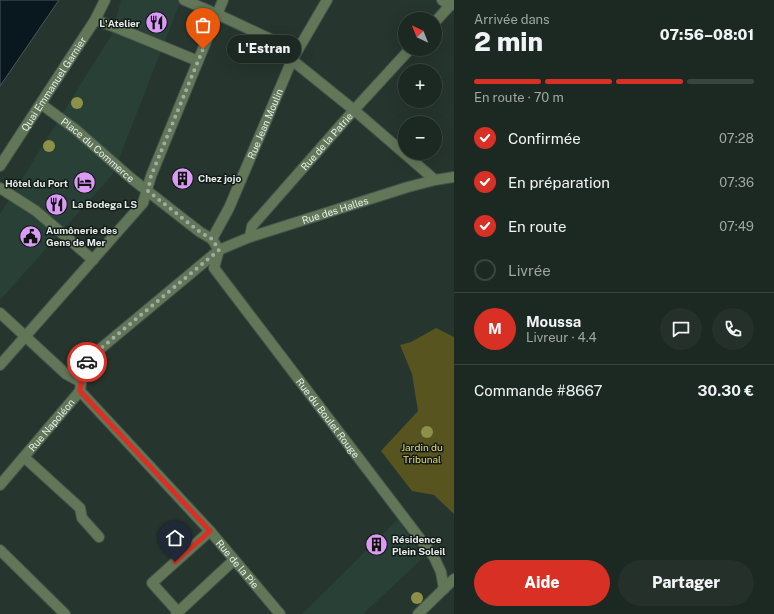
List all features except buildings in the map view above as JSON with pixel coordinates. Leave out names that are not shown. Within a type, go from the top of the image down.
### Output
[{"type":"street","name":"Quai Emmanuel Garnier","points":[[0,166],[95,20],[105,0]]},
{"type":"street","points":[[184,0],[217,14],[294,56],[435,180]]},
{"type":"street","points":[[0,364],[143,203],[148,191],[151,176],[223,0]]},
{"type":"street","name":"Rue Jean Moulin","points":[[212,239],[229,208],[294,56],[327,0]]},
{"type":"street","points":[[442,12],[449,2]]},
{"type":"street","points":[[95,20],[198,61]]},
{"type":"street","name":"Rue de la Patrie","points":[[250,238],[252,226],[404,56]]},
{"type":"street","name":"Place du Commerce","points":[[41,104],[75,129],[148,191],[200,232],[212,239]]},
{"type":"street","name":"Rue des Halles","points":[[219,250],[250,238],[401,190],[435,180],[454,177]]},
{"type":"street","points":[[0,188],[36,211],[93,260]]},
{"type":"street","points":[[212,239],[219,250]]},
{"type":"street","name":"Rue Napoléon","points":[[0,485],[80,387],[87,361],[219,250]]},
{"type":"street","name":"Rue du Boulet Rouge","points":[[219,250],[214,268],[434,557],[441,572],[444,589]]},
{"type":"street","name":"Rue de la Pie","points":[[0,313],[80,387],[210,531],[280,614]]},
{"type":"street","points":[[24,457],[80,508],[82,518],[99,537]]},
{"type":"street","points":[[210,531],[152,583],[177,613],[234,560]]},
{"type":"street","points":[[0,550],[65,614]]},
{"type":"street","points":[[418,614],[454,579]]},
{"type":"shaded area","points":[[0,0],[59,0],[0,86]]},
{"type":"shaded area","points":[[121,0],[181,0],[113,174],[0,300],[0,214],[112,34]]},
{"type":"shaded area","points":[[398,519],[423,558],[363,614],[302,614]]},
{"type":"green space","name":"Jardin du Tribunal","points":[[436,328],[454,337],[454,514],[434,495],[412,491],[381,451],[418,411],[412,374],[400,345],[411,342]]},
{"type":"way so far","points":[[87,362],[94,354],[219,250],[212,239],[200,232],[148,191],[151,176],[203,49]]},
{"type":"place","name":"L'Atelier","points":[[156,23]]},
{"type":"place","name":"L'Estran","points":[[203,49]]},
{"type":"place","name":"Chez jojo","points":[[183,178]]},
{"type":"place","name":"Hôtel du Port","points":[[84,183]]},
{"type":"place","name":"La Bodega LS","points":[[57,204]]},
{"type":"place","name":"Aumônerie des Gens de Mer","points":[[31,236]]},
{"type":"place","name":"Résidence Plein Soleil","points":[[377,545]]},
{"type":"route","points":[[87,362],[80,391],[210,531],[175,562]]}]
